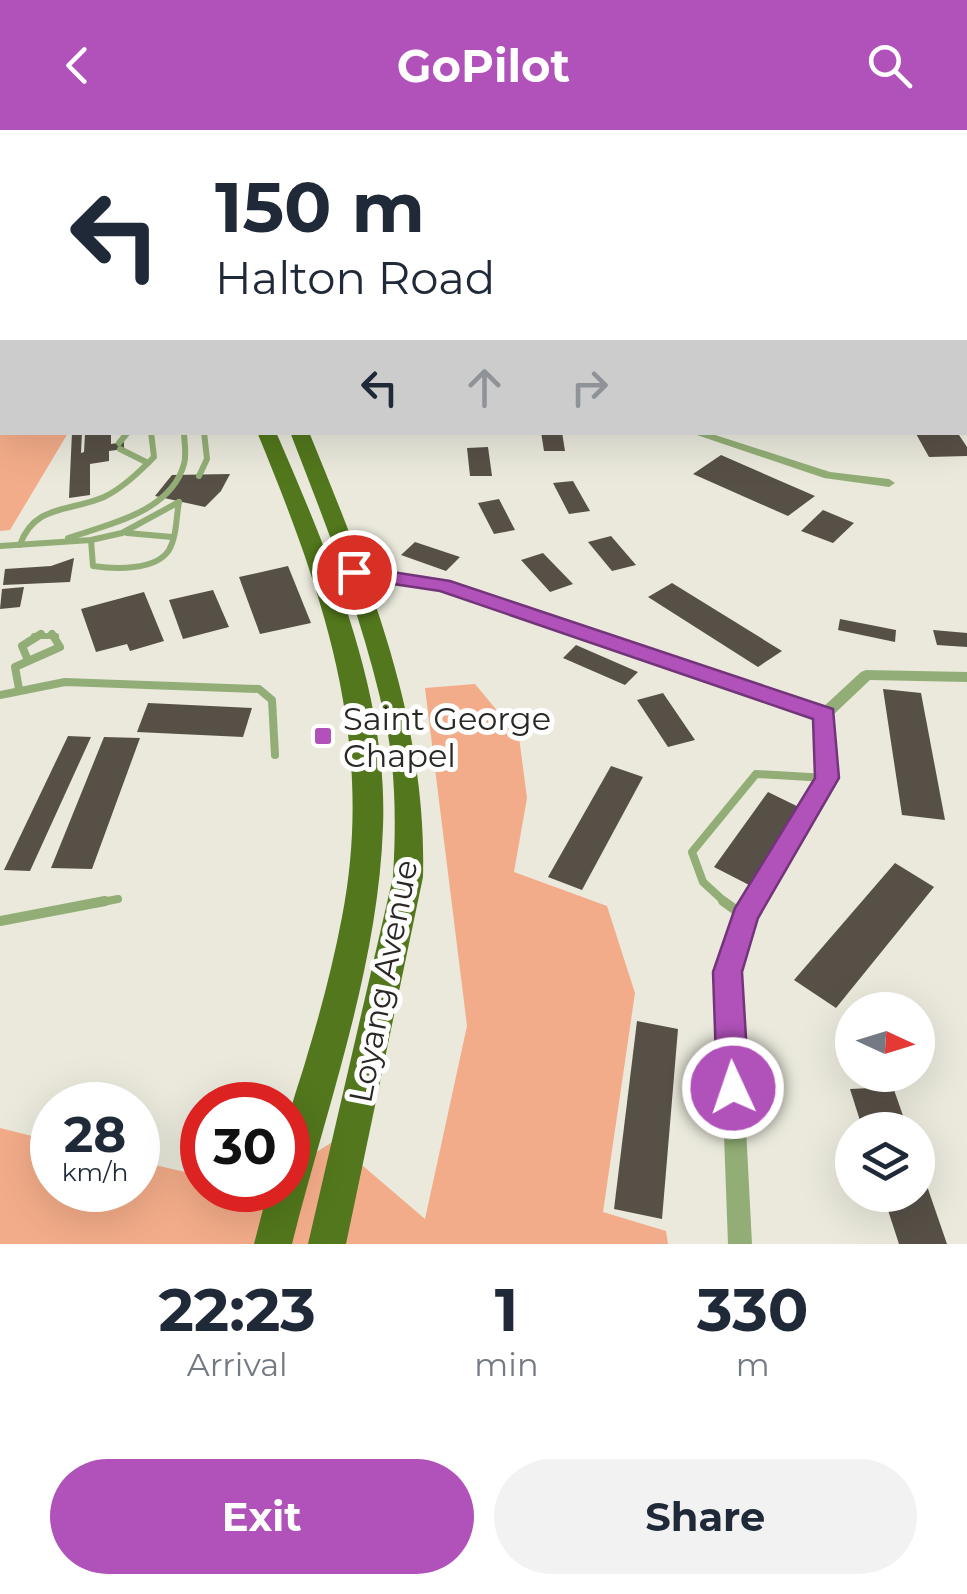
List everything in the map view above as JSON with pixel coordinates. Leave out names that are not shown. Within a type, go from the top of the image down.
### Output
[{"type":"main road","name":"Loyang Avenue","points":[[267,435],[306,528],[340,639],[364,745],[369,824],[358,912],[310,1099]]},
{"type":"main road","name":"Loyang Avenue","points":[[299,435],[354,572],[399,725],[408,780],[410,851],[400,916],[326,1244]]},
{"type":"main road","points":[[358,912],[368,920],[380,922],[400,916]]},
{"type":"main road","name":"Loyang Avenue","points":[[273,1244],[281,1212]]},
{"type":"street","points":[[702,435],[828,475],[889,483]]},
{"type":"street","points":[[354,572],[443,585],[824,715]]},
{"type":"street","points":[[740,1244],[728,972],[745,916],[827,778],[824,715],[866,674],[966,680]]},
{"type":"lane","points":[[126,435],[119,446],[148,463]]},
{"type":"lane","points":[[20,545],[23,532],[51,507],[90,502],[125,486],[154,456],[150,435]]},
{"type":"lane","points":[[60,542],[160,499],[174,486],[185,463],[184,435]]},
{"type":"lane","points":[[199,476],[207,459],[204,435]]},
{"type":"lane","points":[[0,546],[91,540],[122,532],[179,502],[170,549],[161,558],[111,568],[90,564],[91,540]]},
{"type":"lane","points":[[122,532],[172,536]]},
{"type":"lane","points":[[19,688],[14,667],[27,658],[53,654],[60,647],[55,634],[44,632],[30,637],[22,646],[27,658]]},
{"type":"lane","points":[[0,695],[19,688],[65,682],[259,689],[268,692],[272,700],[275,755]]},
{"type":"lane","points":[[745,916],[713,894],[693,872],[692,852],[756,774],[827,778]]},
{"type":"lane","points":[[0,922],[118,899]]},
{"type":"shaded area","points":[[0,435],[67,435],[10,530],[0,531]]},
{"type":"shaded area","points":[[475,684],[519,737],[527,798],[514,872],[607,906],[635,993],[603,1212],[666,1231],[668,1244],[0,1244],[0,1128],[30,1136],[30,1212],[160,1212],[160,1166],[180,1171],[180,1212],[310,1212],[310,1156],[334,1141],[425,1219],[467,1026],[425,688]]},
{"type":"building","points":[[72,435],[82,435],[81,453],[85,435],[111,435],[111,444],[124,442],[124,449],[109,451],[109,461],[90,464],[90,495],[69,498]]},
{"type":"building","points":[[541,435],[562,435],[565,451],[544,451]]},
{"type":"building","points":[[917,435],[959,435],[967,447],[967,456],[929,457]]},
{"type":"building","points":[[488,447],[492,476],[470,476],[467,448]]},
{"type":"building","points":[[721,455],[815,496],[788,516],[693,474]]},
{"type":"building","points":[[230,474],[221,491],[205,507],[155,496],[172,475]]},
{"type":"building","points":[[573,481],[590,511],[569,514],[553,483]]},
{"type":"building","points":[[499,499],[515,530],[494,534],[478,503]]},
{"type":"building","points":[[823,510],[854,523],[833,543],[801,531]]},
{"type":"building","points":[[611,536],[636,565],[612,571],[588,542]]},
{"type":"building","points":[[415,542],[460,557],[446,571],[401,555]]},
{"type":"building","points":[[543,553],[573,584],[550,592],[521,560]]},
{"type":"building","points":[[74,558],[70,582],[3,585],[5,569],[51,566]]},
{"type":"building","points":[[288,566],[311,623],[260,634],[239,577]]},
{"type":"building","points":[[672,583],[782,651],[758,667],[648,597]]},
{"type":"building","points":[[24,587],[20,607],[0,609],[2,589]]},
{"type":"building","points":[[213,590],[229,627],[183,639],[169,600]]},
{"type":"building","points":[[144,592],[164,641],[130,651],[127,644],[96,652],[81,609]]},
{"type":"building","points":[[840,619],[896,630],[895,642],[838,630]]},
{"type":"building","points":[[933,630],[967,633],[967,647],[937,645]]},
{"type":"building","points":[[576,645],[638,672],[625,685],[563,658]]},
{"type":"building","points":[[883,689],[921,693],[945,820],[902,815]]},
{"type":"building","points":[[663,693],[695,740],[668,747],[637,700]]},
{"type":"building","points":[[148,703],[252,708],[243,737],[137,732]]},
{"type":"building","points":[[68,736],[91,737],[30,871],[4,870]]},
{"type":"building","points":[[104,737],[140,738],[92,869],[51,868]]},
{"type":"building","points":[[611,766],[643,777],[582,890],[548,877]]},
{"type":"building","points":[[768,792],[807,811],[753,887],[714,867]]},
{"type":"building","points":[[895,863],[934,887],[849,992],[835,992],[835,1007],[794,980]]},
{"type":"building","points":[[637,1021],[678,1029],[662,1219],[614,1209]]},
{"type":"building","points":[[851,1092],[895,1092],[902,1112],[857,1112]]},
{"type":"building","points":[[935,1209],[947,1244],[899,1244],[889,1212]]},
{"type":"place","name":"Saint George Chapel","points":[[323,736]]},
{"type":"route","points":[[354,572],[443,585],[824,715],[827,778],[745,916],[728,972],[733,1088]]}]
